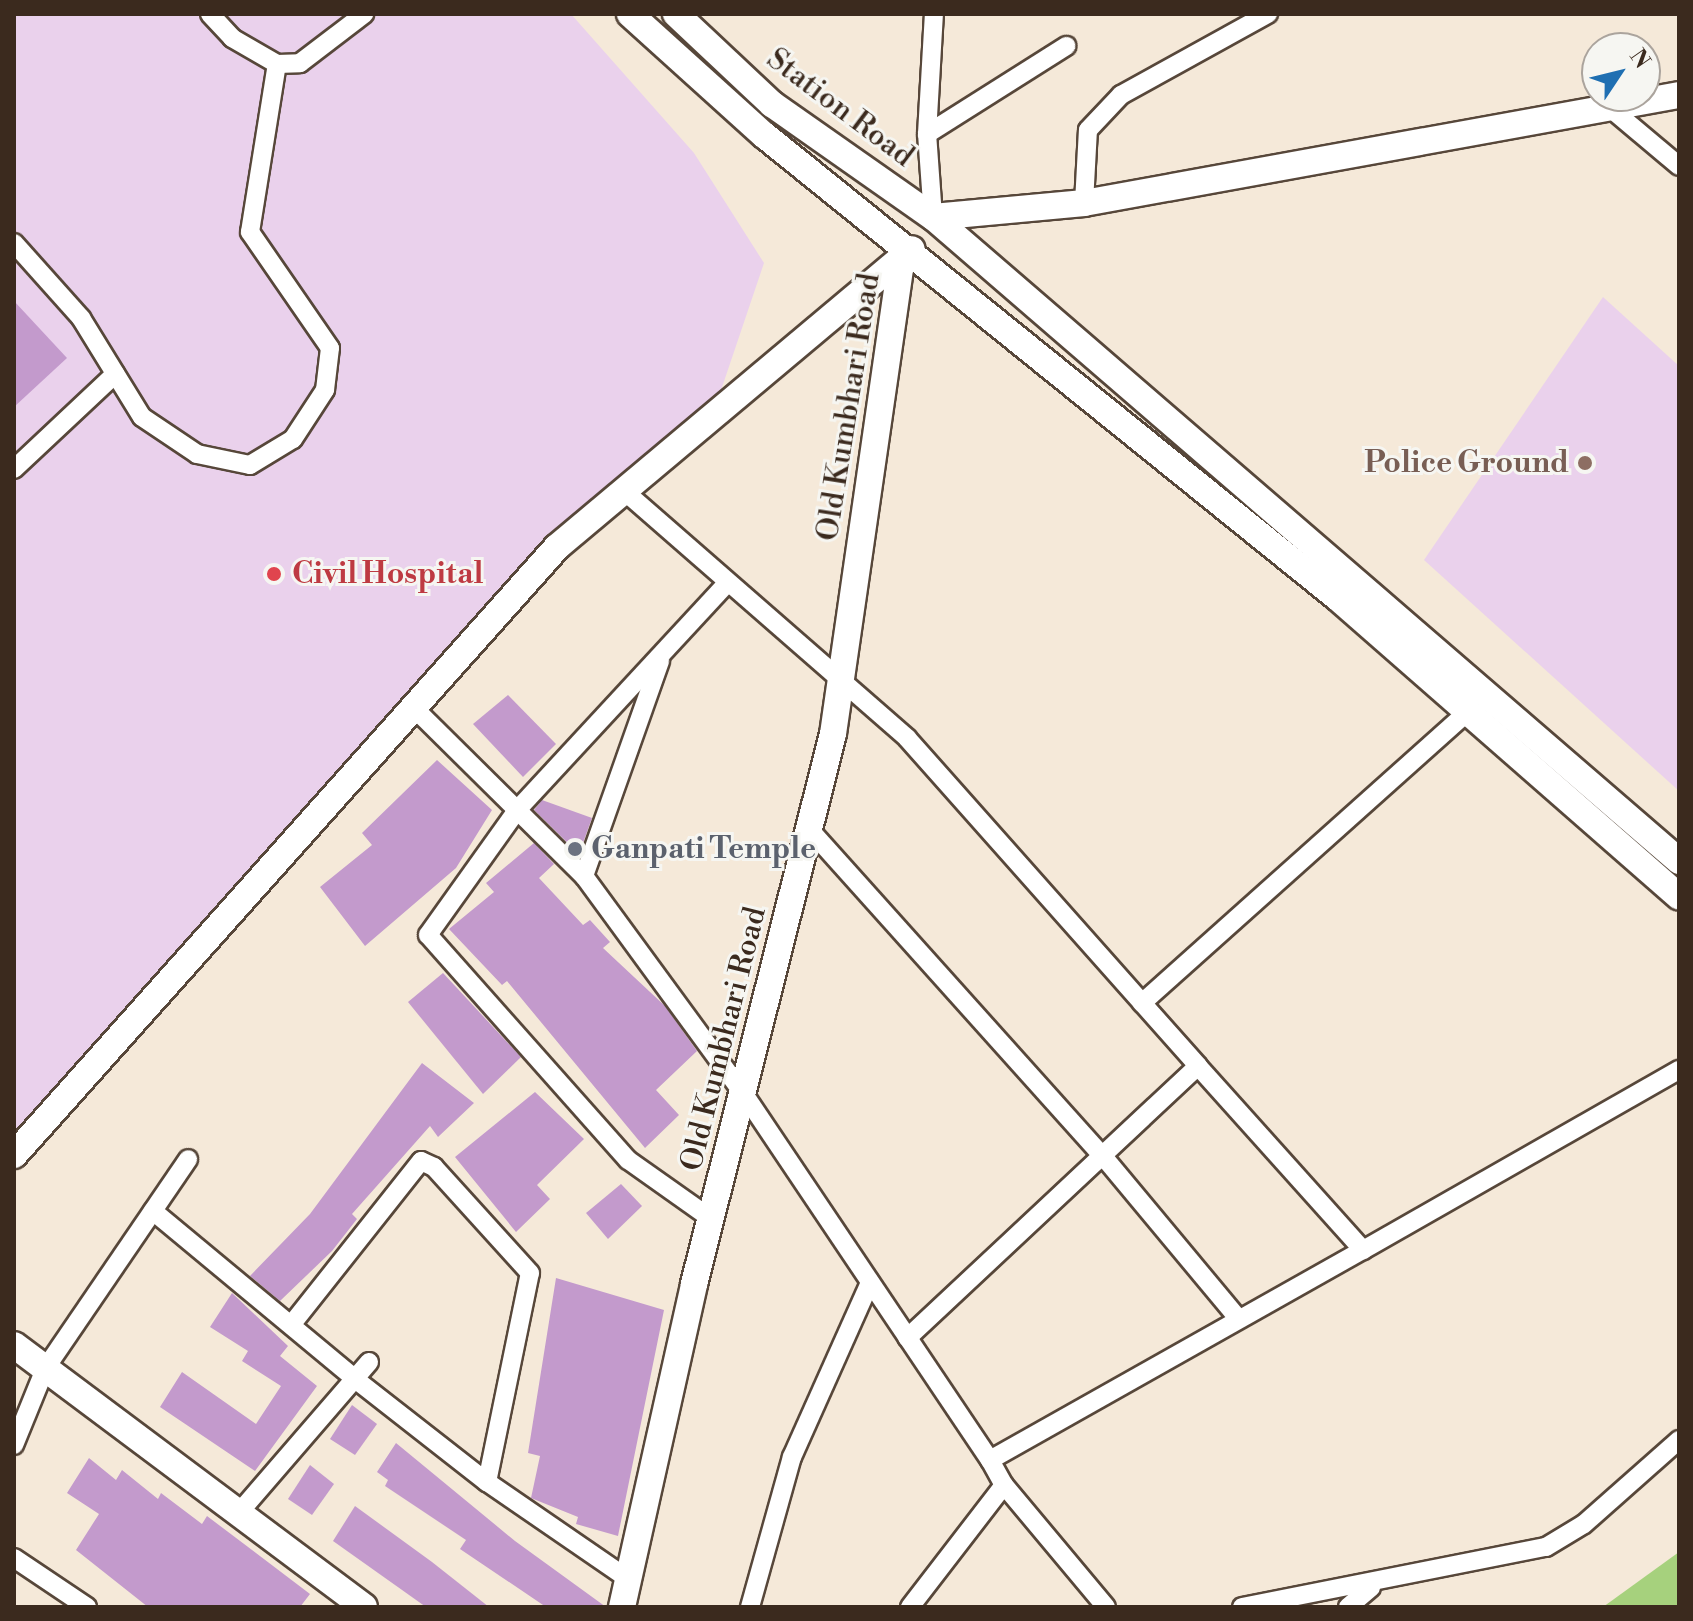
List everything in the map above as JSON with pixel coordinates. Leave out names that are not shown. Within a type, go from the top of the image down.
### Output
[{"type":"main road","points":[[630,14],[764,135],[912,249],[1469,711],[1679,896]]},
{"type":"main road","name":"Station Road","points":[[676,14],[772,104],[933,217],[1679,861]]},
{"type":"main road","points":[[933,217],[1084,203],[1588,112]]},
{"type":"main road","points":[[14,1155],[557,547],[912,249]]},
{"type":"main road","name":"Old Kumbhari Road","points":[[622,1607],[710,1218],[746,1097],[810,830],[840,686],[900,268],[912,249]]},
{"type":"main road","points":[[14,1345],[237,1515],[364,1607]]},
{"type":"street","points":[[210,14],[232,38],[277,64],[300,63],[364,14]]},
{"type":"street","points":[[933,217],[927,134],[934,14]]},
{"type":"street","points":[[1084,203],[1088,130],[1121,95],[1268,14]]},
{"type":"street","points":[[927,134],[1066,46]]},
{"type":"street","points":[[14,243],[81,318],[142,417],[186,447],[250,465],[293,439],[325,390],[330,348],[250,232],[277,64]]},
{"type":"street","points":[[1615,112],[1679,166]]},
{"type":"street","points":[[14,469],[115,374]]},
{"type":"street","points":[[623,490],[840,686],[907,738],[1363,1250]]},
{"type":"street","points":[[710,1218],[628,1160],[428,935],[518,809],[727,583]]},
{"type":"street","points":[[584,876],[662,654]]},
{"type":"street","points":[[414,708],[584,876],[746,1097],[1004,1485],[1106,1607]]},
{"type":"street","points":[[1142,1003],[1469,711]]},
{"type":"street","points":[[810,830],[1102,1155],[1237,1317]]},
{"type":"street","points":[[907,1338],[1198,1066]]},
{"type":"street","points":[[990,1460],[1237,1317],[1363,1250],[1679,1070]]},
{"type":"street","points":[[14,1445],[45,1369],[188,1159]]},
{"type":"street","points":[[291,1325],[421,1161],[434,1167],[530,1273],[487,1482]]},
{"type":"street","points":[[153,1211],[355,1379],[487,1482],[628,1579]]},
{"type":"street","points":[[750,1607],[792,1457],[870,1283]]},
{"type":"street","points":[[237,1515],[369,1362]]},
{"type":"street","points":[[1242,1607],[1373,1586],[1566,1539],[1679,1440]]},
{"type":"street","points":[[910,1607],[1004,1485]]},
{"type":"street","points":[[14,1558],[87,1607]]},
{"type":"street","points":[[1348,1607],[1373,1586]]},
{"type":"shaded area","name":"Civil Hospital","points":[[14,14],[571,14],[694,153],[764,263],[714,411],[557,547],[14,1155]]},
{"type":"shaded area","name":"Police Ground","points":[[1603,297],[1679,366],[1679,791],[1424,560]]},
{"type":"green space","points":[[1679,1552],[1679,1607],[1603,1607]]},
{"type":"building","points":[[14,301],[67,358],[14,407]]},
{"type":"building","points":[[508,695],[556,744],[523,777],[473,724]]},
{"type":"building","points":[[437,760],[492,810],[456,868],[365,946],[320,887],[372,845],[362,833]]},
{"type":"building","points":[[542,800],[592,818],[579,854],[534,810]]},
{"type":"building","points":[[534,843],[554,864],[539,878],[583,925],[590,920],[610,942],[603,948],[665,1006],[697,1051],[656,1090],[679,1115],[645,1148],[507,981],[502,985],[449,929],[494,892],[486,883]]},
{"type":"building","points":[[443,973],[521,1057],[483,1094],[408,1002]]},
{"type":"building","points":[[422,1063],[474,1103],[438,1137],[430,1126],[352,1214],[357,1219],[332,1251],[280,1301],[250,1276],[310,1214]]},
{"type":"building","points":[[535,1092],[584,1139],[537,1185],[550,1199],[516,1232],[455,1157]]},
{"type":"building","points":[[621,1184],[642,1206],[608,1239],[586,1213]]},
{"type":"building","points":[[556,1278],[664,1310],[618,1536],[576,1524],[578,1517],[531,1498],[540,1456],[528,1453]]},
{"type":"building","points":[[232,1293],[288,1346],[280,1356],[317,1386],[255,1471],[160,1407],[182,1372],[256,1424],[281,1386],[242,1361],[248,1351],[210,1327]]},
{"type":"building","points":[[352,1405],[377,1424],[355,1455],[330,1439]]},
{"type":"building","points":[[396,1443],[515,1541],[606,1607],[546,1607],[460,1549],[466,1540],[385,1486],[388,1480],[377,1472]]},
{"type":"building","points":[[89,1458],[116,1480],[122,1470],[158,1499],[161,1493],[202,1524],[207,1516],[310,1594],[300,1607],[148,1607],[76,1550],[99,1514],[67,1493]]},
{"type":"building","points":[[310,1465],[334,1484],[312,1515],[288,1499]]},
{"type":"building","points":[[355,1506],[489,1607],[426,1607],[333,1541]]},
{"type":"place","name":"Police Ground","points":[[1585,463]]},
{"type":"place","name":"Civil Hospital","points":[[274,574]]},
{"type":"place","name":"Ganpati Temple","points":[[575,849]]}]
